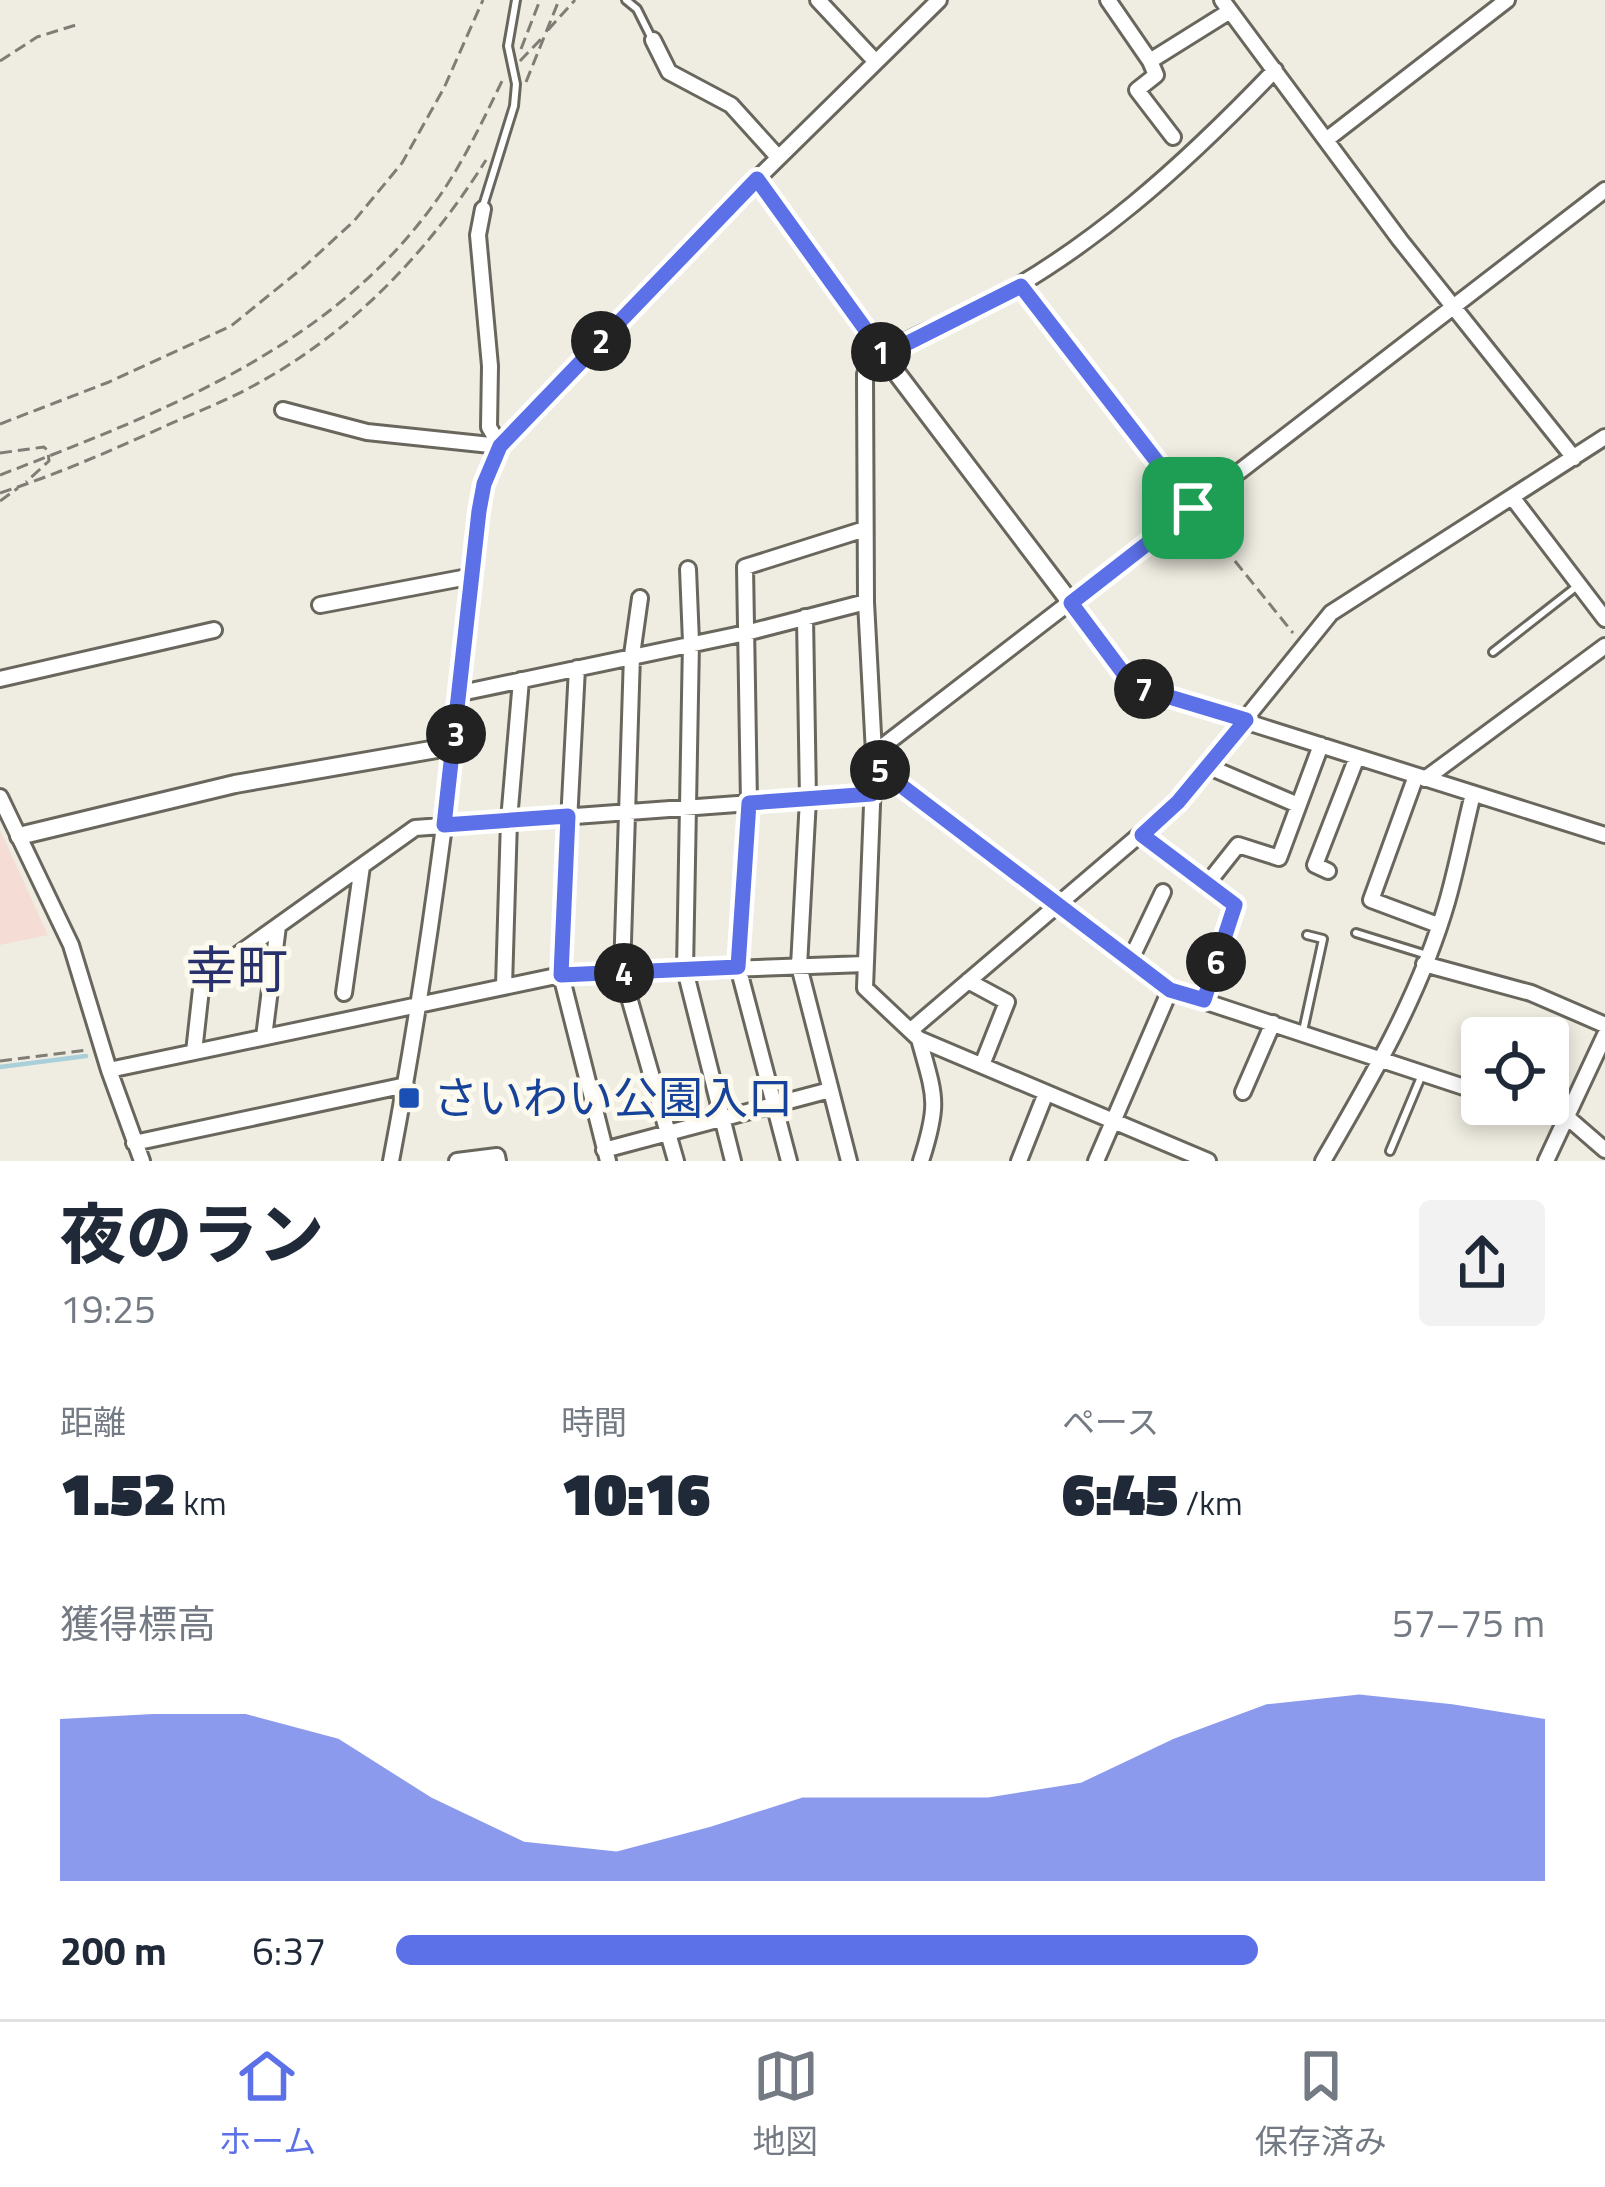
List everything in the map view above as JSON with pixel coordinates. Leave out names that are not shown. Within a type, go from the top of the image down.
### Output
[{"type":"street","points":[[818,0],[876,62]]},
{"type":"street","points":[[389,1160],[419,1004],[484,484],[500,446],[778,157],[939,0]]},
{"type":"street","points":[[1108,0],[1156,75],[1137,90],[1173,136]]},
{"type":"street","points":[[1326,140],[1507,0]]},
{"type":"street","points":[[1150,61],[1226,5],[1574,458]]},
{"type":"street","points":[[652,40],[669,72],[731,106],[778,157]]},
{"type":"street","points":[[1208,1161],[915,1035],[865,988],[874,759],[866,602],[865,374],[884,355],[1021,286],[1171,175],[1275,70]]},
{"type":"street","points":[[757,179],[1133,686],[1473,794],[1604,829]]},
{"type":"street","points":[[874,759],[1605,190]]},
{"type":"street","points":[[483,209],[478,235],[490,366],[489,428],[500,446]]},
{"type":"street","points":[[283,410],[367,432],[500,446]]},
{"type":"street","points":[[915,1035],[968,981],[1178,802],[1331,613],[1605,437]]},
{"type":"street","points":[[1512,496],[1605,619]]},
{"type":"street","points":[[789,1161],[738,967],[749,803],[745,567],[865,529]]},
{"type":"street","points":[[688,569],[685,970],[733,1161]]},
{"type":"street","points":[[320,605],[473,576]]},
{"type":"street","points":[[640,598],[632,655],[622,973],[676,1161]]},
{"type":"street","points":[[461,693],[746,633],[866,602]]},
{"type":"street","points":[[805,617],[808,799],[799,966],[849,1161]]},
{"type":"street","points":[[0,679],[214,630]]},
{"type":"street","points":[[1438,925],[1371,900],[1420,777],[1605,646]]},
{"type":"street","points":[[577,668],[561,975],[606,1155],[670,1132],[830,1090]]},
{"type":"street","points":[[504,986],[509,820],[521,680]]},
{"type":"street","points":[[1208,884],[1238,845],[1279,858],[1321,745]]},
{"type":"street","points":[[19,836],[236,784],[454,746]]},
{"type":"street","points":[[1328,871],[1316,866],[1357,757]]},
{"type":"street","points":[[874,759],[1170,990],[1461,1086]]},
{"type":"street","points":[[1207,766],[1298,805]]},
{"type":"street","points":[[194,1052],[202,980],[415,828],[872,794]]},
{"type":"street","points":[[1323,1161],[1382,1060],[1425,960],[1473,794]]},
{"type":"street","points":[[0,797],[70,945],[142,1161]]},
{"type":"street","points":[[1142,835],[1235,905],[1204,1000]]},
{"type":"street","points":[[344,993],[362,866]]},
{"type":"street","points":[[1131,959],[1163,892]]},
{"type":"street","points":[[264,1037],[278,926]]},
{"type":"street","points":[[1425,960],[1532,992],[1605,1024]]},
{"type":"street","points":[[109,1070],[561,975],[865,964]]},
{"type":"street","points":[[968,981],[1007,1002],[982,1065]]},
{"type":"street","points":[[1096,1161],[1170,990]]},
{"type":"street","points":[[1243,1092],[1273,1023]]},
{"type":"street","points":[[915,1035],[935,1098],[935,1117],[921,1161]]},
{"type":"street","points":[[1569,1113],[1605,1035]]},
{"type":"street","points":[[134,1143],[406,1085]]},
{"type":"street","points":[[1019,1161],[1046,1093]]},
{"type":"street","points":[[1569,1119],[1605,1150]]},
{"type":"street","points":[[1546,1161],[1563,1125]]},
{"type":"street","points":[[458,1161],[497,1156],[498,1161]]},
{"type":"lane","points":[[483,209],[514,106],[508,46],[516,0]]},
{"type":"lane","points":[[626,0],[637,9],[652,40]]},
{"type":"lane","points":[[1493,652],[1579,585]]},
{"type":"lane","points":[[1356,933],[1425,960]]},
{"type":"lane","points":[[1302,1034],[1323,939],[1307,935]]},
{"type":"lane","points":[[1390,1151],[1423,1074]]},
{"type":"path","points":[[0,424],[109,382],[231,326],[305,266],[354,221],[402,163],[444,88],[483,0]]},
{"type":"path","points":[[0,475],[207,388],[254,364],[334,310],[387,262],[435,202],[513,65],[540,0]]},
{"type":"path","points":[[514,106],[559,0]]},
{"type":"path","points":[[513,65],[575,0]]},
{"type":"path","points":[[0,61],[37,38],[79,24]]},
{"type":"path","points":[[0,493],[88,461],[251,387],[313,349],[399,276],[440,230],[485,161]]},
{"type":"path","points":[[1021,286],[1302,644]]},
{"type":"path","points":[[0,453],[44,447],[52,455]]},
{"type":"path","points":[[0,501],[45,467],[52,455]]},
{"type":"path","points":[[0,1061],[103,1048]]},
{"type":"shaded area","points":[[0,830],[48,935],[0,945]]},
{"type":"waterway","points":[[0,1067],[86,1056]]},
{"type":"place","name":"さいわい公園入口","points":[[409,1098]]},
{"type":"district","name":"幸町","points":[[237,970]]},
{"type":"route","points":[[757,179],[884,355],[1021,286],[1193,508],[1071,603],[1133,686],[1246,720],[1178,802],[1142,835],[1235,905],[1204,1000],[1170,990],[874,765],[872,794],[749,803],[738,967],[561,975],[568,816],[444,825],[479,511],[500,446],[757,179]]}]
